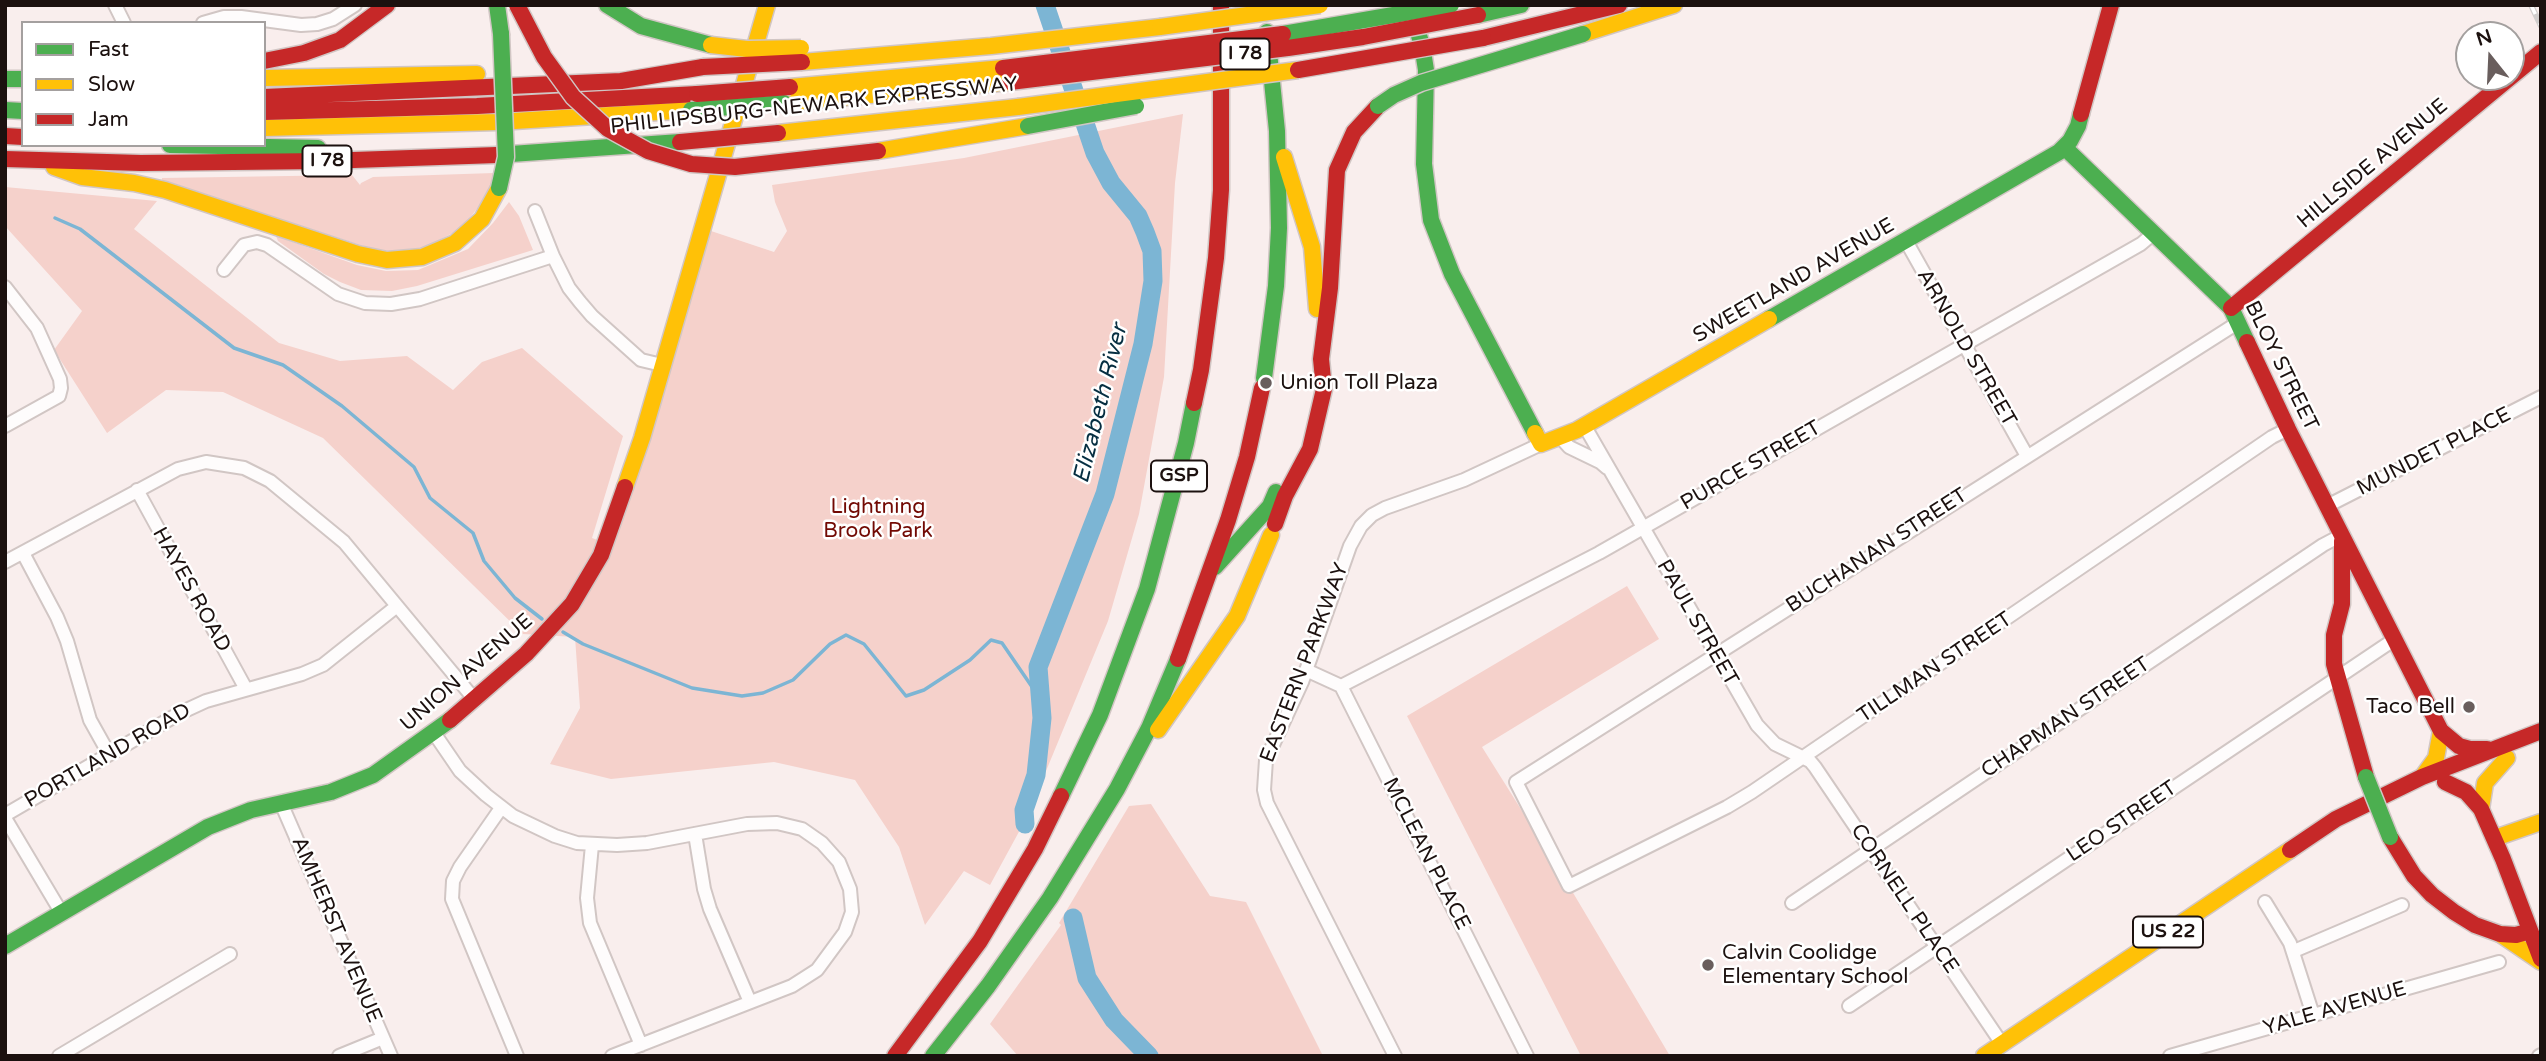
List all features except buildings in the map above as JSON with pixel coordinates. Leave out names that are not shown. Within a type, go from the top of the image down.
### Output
[{"type":"main road","points":[[266,61],[331,44],[356,30],[387,5]]},
{"type":"main road","points":[[36,161],[82,177],[134,183],[173,192],[358,254],[387,260],[422,257],[455,243],[482,219],[499,188],[504,172],[506,149],[499,5]]},
{"type":"main road","points":[[517,5],[544,57],[573,97],[608,129],[648,151],[691,164],[724,167],[770,165],[878,151],[1184,98],[1295,71]]},
{"type":"main road","points":[[607,5],[641,26],[658,32],[711,45],[802,55]]},
{"type":"main road","name":"UNION AVENUE","points":[[5,946],[228,817],[331,792],[381,770],[475,700],[561,618],[587,581],[613,527],[642,438],[767,5]]},
{"type":"main road","points":[[1209,5],[1223,33]]},
{"type":"main road","name":"GSP","points":[[895,1056],[980,941],[1010,893],[1057,805],[1100,715],[1131,637],[1161,542],[1186,443],[1203,358],[1216,258],[1221,190],[1221,5]]},
{"type":"main road","name":"GSP","points":[[933,1056],[1033,924],[1117,789],[1167,687],[1242,473],[1263,383],[1279,247],[1276,131],[1263,5]]},
{"type":"main road","points":[[1270,60],[1274,5]]},
{"type":"main road","name":"PHILLIPSBURG-NEWARK EXPRESSWAY","points":[[266,78],[703,67],[802,55],[991,46],[1320,5]]},
{"type":"main road","points":[[1408,5],[1425,58],[1427,99],[1424,164],[1427,200],[1435,231],[1452,274],[1541,444]]},
{"type":"main road","name":"PHILLIPSBURG-NEWARK EXPRESSWAY","points":[[1007,75],[1287,33],[1451,5]]},
{"type":"main road","name":"PHILLIPSBURG-NEWARK EXPRESSWAY","points":[[266,128],[486,122],[691,110],[787,95],[1288,48],[1521,5]]},
{"type":"main road","name":"PHILLIPSBURG-NEWARK EXPRESSWAY","points":[[5,159],[325,162],[484,156],[778,133],[1018,107],[1295,71],[1483,38],[1619,5]]},
{"type":"main road","points":[[1209,573],[1269,506],[1299,445],[1322,352],[1330,288],[1337,170],[1354,132],[1378,106],[1394,95],[1421,83],[1674,5]]},
{"type":"main road","points":[[2064,147],[2074,134],[2081,116],[2111,5]]},
{"type":"main road","name":"HILLSIDE AVENUE","points":[[2235,315],[2541,52]]},
{"type":"main road","points":[[266,97],[621,82],[703,67]]},
{"type":"main road","name":"PHILLIPSBURG-NEWARK EXPRESSWAY","points":[[266,112],[477,106],[697,94],[787,95]]},
{"type":"main road","points":[[1117,789],[1237,616],[1285,496],[1307,458],[1316,429],[1324,389],[1312,247],[1276,131]]},
{"type":"main road","points":[[266,146],[360,147],[517,142],[619,147]]},
{"type":"main road","name":"SWEETLAND AVENUE","points":[[1541,444],[1584,425],[2045,161],[2064,147]]},
{"type":"main road","name":"BLOY STREET","points":[[2064,147],[2235,315],[2288,429],[2441,731]]},
{"type":"main road","name":"BLOY STREET","points":[[2342,536],[2342,604],[2333,642],[2336,678],[2366,778],[2390,837],[2407,867],[2432,895],[2475,925],[2500,934],[2541,961]]},
{"type":"main road","points":[[2342,604],[2368,585]]},
{"type":"main road","points":[[2441,731],[2452,743],[2464,748],[2504,752],[2485,783],[2481,809]]},
{"type":"main road","points":[[2422,777],[2436,758],[2441,731]]},
{"type":"main road","name":"US 22","points":[[1984,1056],[2005,1050],[2335,835],[2392,805],[2445,782],[2541,731]]},
{"type":"main road","name":"US 22","points":[[2005,1050],[2320,829],[2353,810],[2422,777],[2504,752],[2541,746]]},
{"type":"main road","points":[[2445,782],[2464,790],[2481,809],[2535,928],[2541,961]]},
{"type":"main road","points":[[2495,838],[2541,822]]},
{"type":"main road","points":[[2500,934],[2516,935],[2535,928]]},
{"type":"street","points":[[209,21],[224,17],[242,17],[302,25],[317,24],[333,19],[353,6]]},
{"type":"street","points":[[536,211],[553,256],[569,288],[592,316],[641,360],[662,365]]},
{"type":"street","name":"PURCE STREET","points":[[1341,686],[1599,553],[2140,244],[2154,233]]},
{"type":"street","name":"ARNOLD STREET","points":[[1906,241],[2027,456]]},
{"type":"street","points":[[224,270],[244,245],[257,242],[267,245],[338,294],[365,303],[391,304],[420,299],[553,256]]},
{"type":"street","points":[[5,287],[37,328],[60,379],[59,396],[5,426]]},
{"type":"street","name":"BUCHANAN STREET","points":[[1569,886],[1517,782],[2027,456],[2235,315]]},
{"type":"street","name":"MUNDET PLACE","points":[[2327,506],[2541,397]]},
{"type":"street","name":"PAUL STREET","points":[[1584,425],[1715,655],[1766,737],[1803,757]]},
{"type":"street","name":"TILLMAN STREET","points":[[1569,886],[1727,807],[2288,429]]},
{"type":"street","name":"PAUL STREET","points":[[1560,437],[1569,447],[1600,462],[1609,470]]},
{"type":"street","name":"EASTERN PARKWAY","points":[[1395,1056],[1266,796],[1266,760],[1306,670],[1350,545],[1366,520],[1385,508],[1475,475],[1541,444]]},
{"type":"street","points":[[5,562],[178,469],[197,463],[225,463],[253,471],[317,517],[344,542],[475,700]]},
{"type":"street","name":"HAYES ROAD","points":[[137,490],[246,689]]},
{"type":"street","name":"CHAPMAN STREET","points":[[1792,903],[2312,553],[2342,536]]},
{"type":"street","points":[[23,552],[57,617],[67,641],[90,720],[109,754]]},
{"type":"street","name":"PORTLAND ROAD","points":[[5,816],[180,713],[206,701],[302,674],[323,665],[397,606]]},
{"type":"street","name":"LEO STREET","points":[[1849,1006],[2395,639]]},
{"type":"street","points":[[1306,670],[1341,686]]},
{"type":"street","name":"MCLEAN PLACE","points":[[1341,686],[1527,1056]]},
{"type":"street","points":[[434,733],[460,771],[501,808],[533,827],[555,836],[592,845],[647,843],[764,822],[803,829],[830,850],[839,862],[852,900],[849,923],[838,943],[817,970],[792,986],[612,1056]]},
{"type":"street","name":"CORNELL PLACE","points":[[1803,757],[1815,767],[2005,1050]]},
{"type":"street","name":"AMHERST AVENUE","points":[[281,803],[391,1056]]},
{"type":"street","points":[[501,808],[460,867],[453,881],[452,899],[517,1056]]},
{"type":"street","points":[[5,816],[61,912]]},
{"type":"street","points":[[695,834],[710,909],[750,1002]]},
{"type":"street","points":[[592,845],[587,898],[590,923],[640,1045]]},
{"type":"street","points":[[2265,902],[2294,951],[2313,1015]]},
{"type":"street","points":[[2294,951],[2402,905]]},
{"type":"street","points":[[60,1056],[230,954]]},
{"type":"street","name":"YALE AVENUE","points":[[2170,1056],[2499,962]]},
{"type":"street","points":[[339,1056],[383,1038]]},
{"type":"green space","name":"Lightning Brook Park","points":[[1183,114],[1175,183],[1164,377],[1139,514],[1108,621],[1027,817],[990,885],[964,871],[925,925],[899,847],[855,780],[774,762],[611,779],[550,764],[580,708],[575,637],[523,634],[323,438],[223,392],[166,390],[107,433],[54,350],[82,311],[5,226],[5,187],[157,201],[134,229],[279,343],[340,361],[407,356],[453,390],[482,362],[522,348],[623,436],[592,538],[606,543],[702,228],[774,252],[787,231],[775,202],[772,185],[964,158]]},
{"type":"green space","points":[[494,173],[491,191],[461,229],[419,250],[379,251],[162,181],[162,178],[352,175],[360,185],[373,177]]},
{"type":"green space","points":[[509,202],[519,216],[533,250],[417,286],[392,291],[361,290],[340,282],[324,274],[278,241],[276,236],[357,265],[386,271],[418,270],[468,249]]},
{"type":"green space","points":[[1627,586],[1659,639],[1482,747],[1670,1056],[1581,1056],[1407,716]]},
{"type":"green space","points":[[1151,804],[1210,896],[1246,902],[1323,1056],[1018,1056],[990,1024],[1061,925],[1059,923],[1129,806]]},
{"type":"waterway","name":"Elizabeth River","points":[[1025,824],[1024,810],[1036,775],[1042,718],[1038,667],[1105,494],[1143,344],[1153,281],[1152,251],[1145,232],[1138,216],[1111,183],[1095,153],[1045,5]]},
{"type":"waterway","points":[[55,218],[80,229],[234,348],[283,365],[342,406],[414,467],[430,498],[473,533],[484,561],[515,598],[542,619]]},
{"type":"waterway","points":[[563,632],[583,644],[692,688],[742,696],[763,693],[793,680],[830,644],[846,635],[864,644],[906,696],[924,690],[970,660],[991,640],[1002,643],[1041,700]]},
{"type":"waterway","name":"Elizabeth River","points":[[1073,918],[1087,978],[1114,1020],[1149,1056]]},
{"type":"railway","points":[[2531,5],[2541,26]]},
{"type":"traffic: fast","points":[[497,5],[501,34]]},
{"type":"traffic: fast","points":[[607,5],[641,26],[711,45]]},
{"type":"traffic: fast","points":[[1283,34],[1451,5]]},
{"type":"traffic: fast","points":[[1478,15],[1521,5]]},
{"type":"traffic: fast","points":[[1413,17],[1426,70],[1424,164],[1431,220],[1452,274],[1535,433]]},
{"type":"traffic: fast","points":[[1264,378],[1276,286],[1279,228],[1277,131],[1267,32]]},
{"type":"traffic: fast","points":[[499,188],[506,157],[501,34]]},
{"type":"traffic: fast","points":[[1378,106],[1394,95],[1421,83],[1583,34]]},
{"type":"traffic: fast","points":[[5,79],[21,79]]},
{"type":"traffic: fast","points":[[691,110],[784,103]]},
{"type":"traffic: fast","points":[[1028,126],[1136,106]]},
{"type":"traffic: fast","points":[[5,110],[21,111]]},
{"type":"traffic: fast","points":[[1769,319],[2059,152],[2070,141],[2081,114]]},
{"type":"traffic: fast","points":[[497,155],[680,142]]},
{"type":"traffic: fast","points":[[266,147],[318,148]]},
{"type":"traffic: fast","points":[[2064,147],[2231,308],[2247,342]]},
{"type":"traffic: fast","points":[[1061,796],[1100,715],[1147,589],[1194,403]]},
{"type":"traffic: fast","points":[[1215,567],[1270,506],[1276,492]]},
{"type":"traffic: fast","points":[[933,1056],[988,986],[1050,898],[1117,789],[1149,728],[1178,659]]},
{"type":"traffic: fast","points":[[5,946],[208,827],[251,810],[331,792],[373,775],[450,720]]},
{"type":"traffic: fast","points":[[2366,777],[2390,837]]},
{"type":"traffic: slow","points":[[625,487],[642,438],[767,5]]},
{"type":"traffic: slow","points":[[1160,27],[1320,5]]},
{"type":"traffic: slow","points":[[1583,34],[1674,5]]},
{"type":"traffic: slow","points":[[802,62],[991,46],[1160,27]]},
{"type":"traffic: slow","points":[[711,45],[747,49],[801,48]]},
{"type":"traffic: slow","points":[[790,87],[1003,68]]},
{"type":"traffic: slow","points":[[1018,107],[1298,70]]},
{"type":"traffic: slow","points":[[266,78],[477,74]]},
{"type":"traffic: slow","points":[[784,103],[1010,82]]},
{"type":"traffic: slow","points":[[778,133],[1018,107]]},
{"type":"traffic: slow","points":[[266,128],[498,122],[691,110]]},
{"type":"traffic: slow","points":[[878,151],[1028,126]]},
{"type":"traffic: slow","points":[[1284,157],[1312,247],[1317,309]]},
{"type":"traffic: slow","points":[[54,167],[82,177],[134,183],[165,190],[358,254],[387,260],[422,257],[455,243],[482,219],[499,188]]},
{"type":"traffic: slow","points":[[1535,433],[1541,444],[1577,430],[1769,319]]},
{"type":"traffic: slow","points":[[1158,730],[1237,616],[1271,535]]},
{"type":"traffic: slow","points":[[2423,776],[2436,758],[2441,731]]},
{"type":"traffic: slow","points":[[2481,809],[2485,783],[2507,758]]},
{"type":"traffic: slow","points":[[2495,838],[2541,822]]},
{"type":"traffic: slow","points":[[1984,1056],[2290,850]]},
{"type":"traffic: slow","points":[[2500,934],[2541,962]]},
{"type":"traffic: jam","points":[[266,61],[304,53],[340,40],[387,5]]},
{"type":"traffic: jam","points":[[517,5],[544,57],[573,97],[608,129],[648,151],[691,164],[735,167],[878,151]]},
{"type":"traffic: jam","points":[[1194,403],[1216,258],[1221,190],[1221,5]]},
{"type":"traffic: jam","points":[[1483,38],[1619,5]]},
{"type":"traffic: jam","points":[[2081,114],[2111,5]]},
{"type":"traffic: jam","points":[[1010,82],[1288,48],[1478,15]]},
{"type":"traffic: jam","points":[[1003,68],[1283,34]]},
{"type":"traffic: jam","points":[[1298,70],[1483,38]]},
{"type":"traffic: jam","points":[[2231,308],[2541,52]]},
{"type":"traffic: jam","points":[[703,67],[802,62]]},
{"type":"traffic: jam","points":[[266,97],[621,81],[703,67]]},
{"type":"traffic: jam","points":[[697,94],[790,87]]},
{"type":"traffic: jam","points":[[266,112],[477,106],[697,94]]},
{"type":"traffic: jam","points":[[1275,524],[1285,496],[1310,449],[1324,389],[1321,359],[1330,288],[1337,170],[1354,132],[1378,106]]},
{"type":"traffic: jam","points":[[680,142],[778,133]]},
{"type":"traffic: jam","points":[[5,136],[21,137]]},
{"type":"traffic: jam","points":[[5,159],[141,163],[325,161],[497,155]]},
{"type":"traffic: jam","points":[[2247,342],[2288,429],[2441,731],[2459,746],[2487,749]]},
{"type":"traffic: jam","points":[[1178,659],[1228,520],[1247,457],[1262,388]]},
{"type":"traffic: jam","points":[[450,720],[526,654],[572,604],[601,555],[625,487]]},
{"type":"traffic: jam","points":[[2342,541],[2342,604],[2334,635],[2334,664],[2366,777]]},
{"type":"traffic: jam","points":[[2290,850],[2336,819],[2422,777],[2541,731]]},
{"type":"traffic: jam","points":[[2445,782],[2466,792],[2481,809],[2541,959]]},
{"type":"traffic: jam","points":[[895,1056],[980,941],[1035,849],[1061,796]]},
{"type":"traffic: jam","points":[[2390,837],[2414,876],[2454,912],[2475,925],[2500,934],[2516,935],[2530,931]]},
{"type":"place","name":"Union Toll Plaza","points":[[1266,383]]},
{"type":"place","name":"Taco Bell","points":[[2469,707]]},
{"type":"place","name":"Calvin Coolidge Elementary School","points":[[1708,965]]}]
